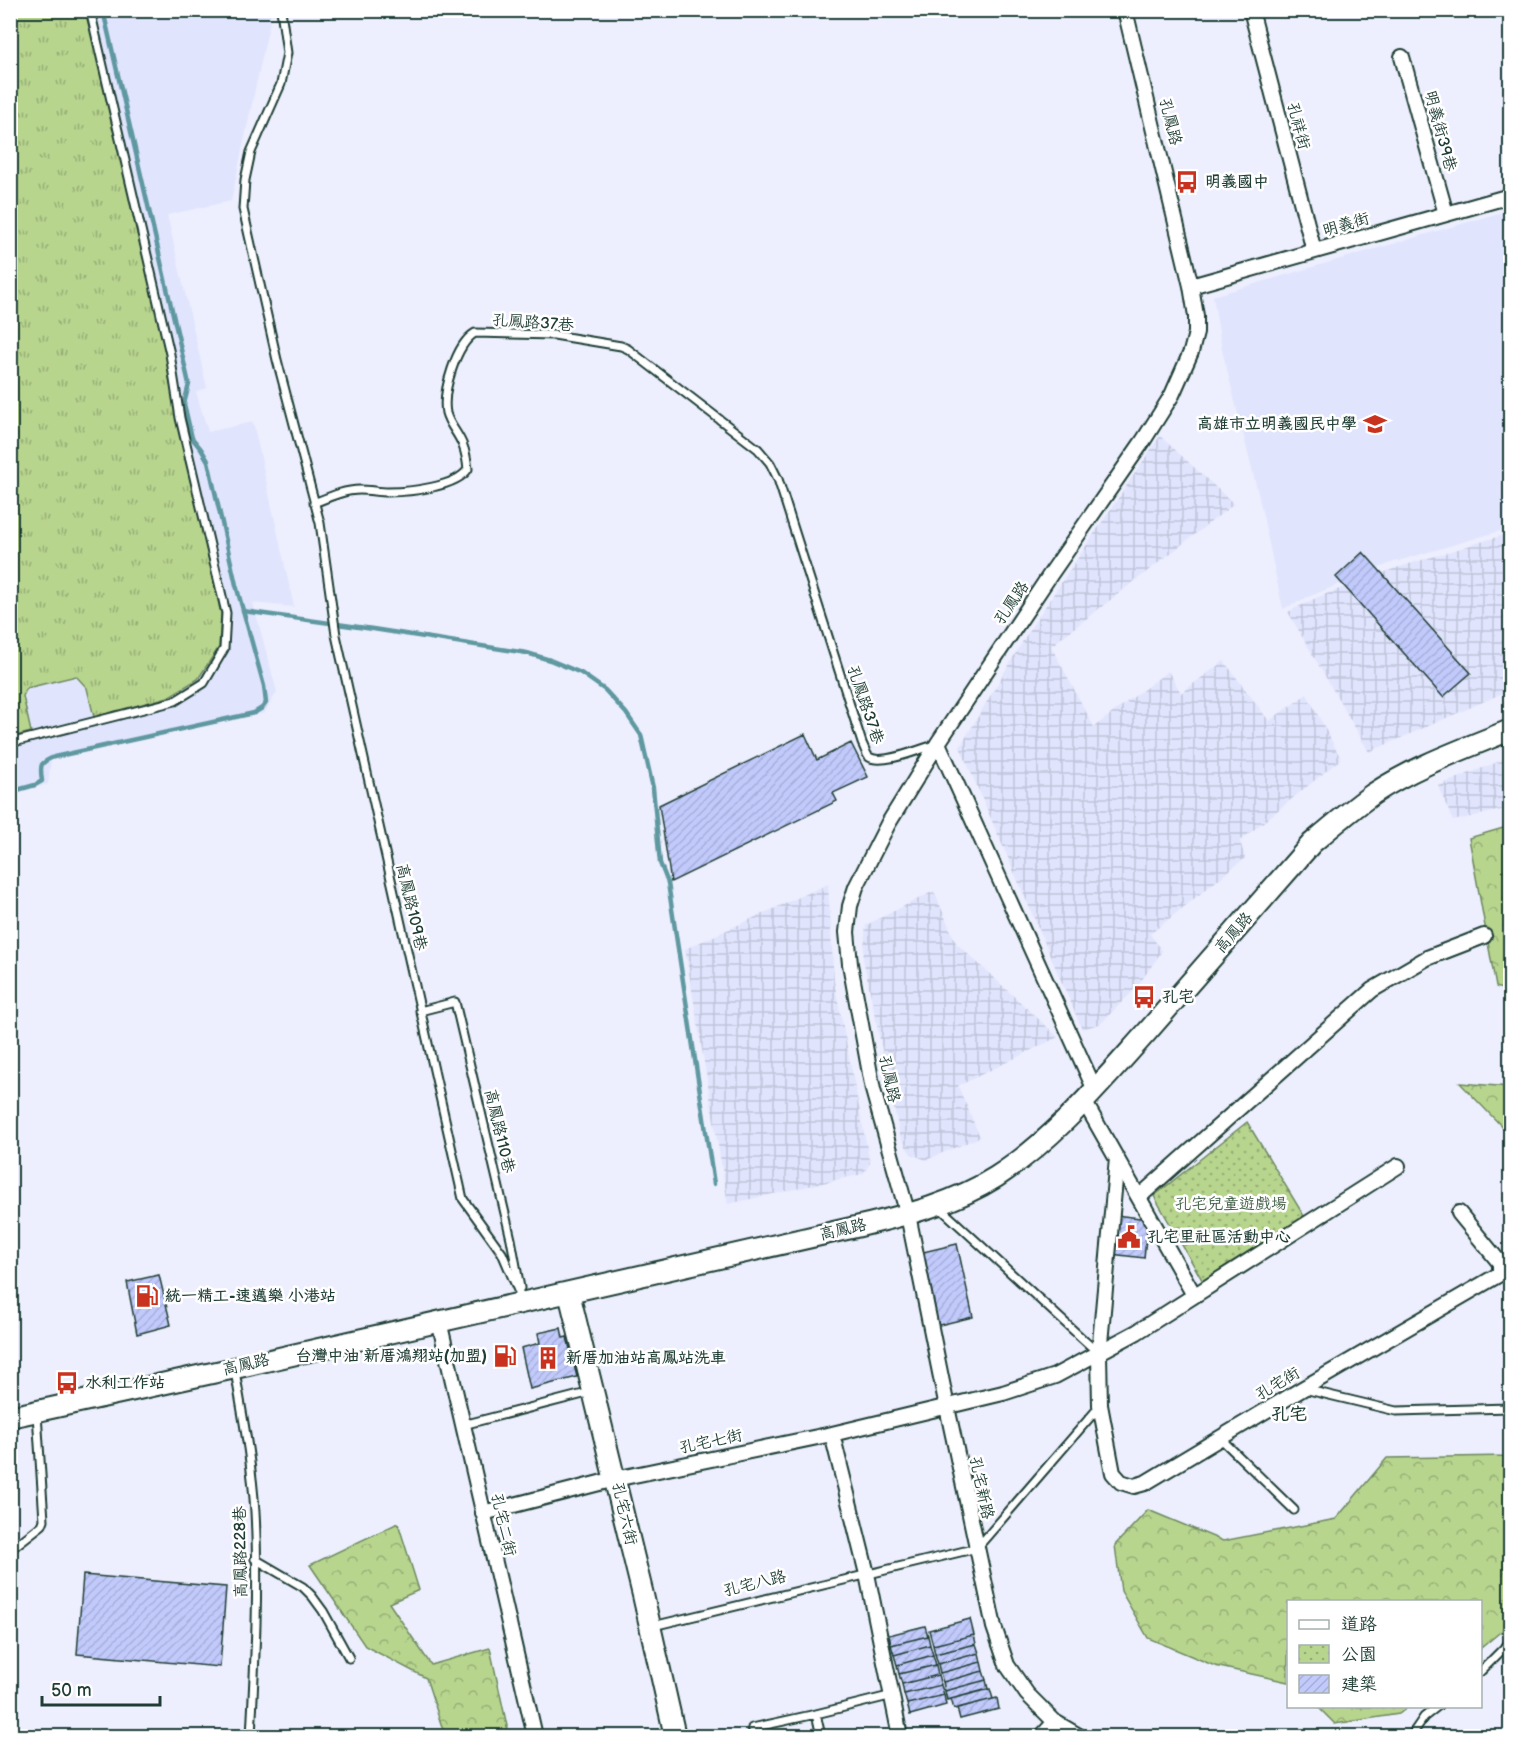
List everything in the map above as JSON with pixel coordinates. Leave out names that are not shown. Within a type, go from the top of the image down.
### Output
[{"type":"street","name":"孔鳳路","points":[[908,1215],[873,1090],[850,964],[847,932],[850,906],[856,887],[888,824],[938,743],[1143,441],[1172,394],[1191,352],[1196,333],[1191,286],[1125,10]]},
{"type":"street","name":"孔祥街","points":[[1251,10],[1314,251]]},
{"type":"street","name":"明義街39巷","points":[[1402,57],[1446,214]]},
{"type":"street","name":"明義街","points":[[1191,286],[1510,196]]},
{"type":"street","name":"高鳳路","points":[[10,1417],[908,1215],[969,1192],[997,1176],[1030,1152],[1090,1096],[1312,843],[1374,793],[1423,766],[1510,730]]},
{"type":"street","points":[[938,743],[1117,1158],[1194,1295]]},
{"type":"street","points":[[1139,1197],[1372,990],[1427,958],[1484,936]]},
{"type":"street","name":"孔宅街","points":[[1117,1158],[1099,1354],[1100,1405],[1113,1473],[1121,1482],[1134,1486],[1145,1484],[1302,1389],[1500,1274],[1500,1263],[1459,1213]]},
{"type":"street","points":[[947,1407],[1003,1394],[1055,1376],[1099,1354],[1398,1166]]},
{"type":"street","name":"孔宅新路","points":[[908,1215],[994,1627],[1007,1665],[1027,1694],[1054,1722],[1079,1737]]},
{"type":"street","name":"孔宅六街","points":[[569,1293],[675,1737]]},
{"type":"street","name":"孔宅二街","points":[[439,1321],[535,1737]]},
{"type":"street","name":"孔宅七街","points":[[483,1513],[615,1479],[832,1434],[947,1407]]},
{"type":"street","points":[[832,1434],[867,1574],[900,1737]]},
{"type":"street","points":[[1042,1737],[1054,1722]]},
{"type":"lane","points":[[10,743],[175,700],[204,682],[224,649],[226,613],[180,418],[170,354],[90,10]]},
{"type":"lane","points":[[281,10],[287,53],[281,84],[251,152],[244,180],[243,209],[276,360],[314,503]]},
{"type":"lane","name":"孔鳳路37巷","points":[[314,503],[336,494],[359,490],[386,492],[419,490],[465,474],[468,469],[463,445],[449,421],[445,403],[450,373],[470,335],[475,333],[554,335],[621,346],[628,349],[758,449],[770,463],[778,479],[868,756],[884,760],[938,743]]},
{"type":"lane","name":"高鳳路109巷","points":[[314,503],[320,523],[336,635],[463,1199],[502,1253],[523,1302]]},
{"type":"lane","name":"高鳳路110巷","points":[[420,1011],[455,1002],[511,1239],[523,1302]]},
{"type":"lane","points":[[936,1205],[1099,1354]]},
{"type":"lane","name":"高鳳路228巷","points":[[235,1368],[251,1467],[255,1513],[256,1601],[251,1737]]},
{"type":"lane","points":[[1302,1389],[1396,1411],[1510,1408]]},
{"type":"lane","points":[[463,1425],[594,1391]]},
{"type":"lane","points":[[977,1548],[1100,1405]]},
{"type":"lane","points":[[10,1550],[42,1525],[44,1520],[37,1411]]},
{"type":"lane","points":[[1220,1438],[1294,1510]]},
{"type":"lane","name":"孔宅八路","points":[[650,1626],[977,1548]]},
{"type":"lane","points":[[255,1559],[303,1587],[312,1596],[323,1611],[349,1659]]},
{"type":"lane","points":[[1482,1670],[1510,1642]]},
{"type":"lane","points":[[752,1728],[893,1695]]},
{"type":"lane","points":[[1379,1737],[1412,1736],[1424,1717],[1437,1708]]},
{"type":"lane","points":[[816,1714],[820,1737]]},
{"type":"shaded area","points":[[11,11],[272,11],[231,201],[167,215],[207,388],[196,392],[208,432],[253,422],[294,607],[253,603],[277,692],[264,713],[51,760],[48,784],[11,795]]},
{"type":"shaded area","name":"高雄市立明義國民中學","points":[[1510,210],[1510,528],[1391,563],[1283,609],[1259,497],[1222,350],[1213,296]]},
{"type":"shaded area","points":[[1160,436],[1234,504],[1051,646],[1094,727],[1168,671],[1181,693],[1224,661],[1269,721],[1307,694],[1341,759],[1240,841],[1245,858],[1150,934],[1162,951],[1137,987],[1100,1024],[1082,1029],[960,747],[1030,629]]},
{"type":"shaded area","points":[[1510,533],[1510,690],[1369,752],[1288,612],[1318,597],[1396,568]]},
{"type":"shaded area","points":[[1510,757],[1510,808],[1453,821],[1438,786]]},
{"type":"shaded area","points":[[828,884],[834,981],[870,1163],[863,1174],[728,1204],[685,949]]},
{"type":"shaded area","points":[[934,891],[956,943],[1058,1037],[958,1086],[980,1137],[926,1160],[911,1154],[900,1136],[863,958],[866,925]]},
{"type":"green space","points":[[11,11],[87,11],[167,355],[177,418],[221,613],[219,647],[198,679],[168,697],[94,717],[87,688],[76,676],[27,688],[23,696],[31,732],[11,737]]},
{"type":"green space","points":[[1510,826],[1510,992],[1496,987],[1469,838]]},
{"type":"green space","points":[[1460,1083],[1510,1087],[1510,1135]]},
{"type":"green space","name":"孔宅兒童遊戲場","points":[[1247,1122],[1307,1221],[1205,1285],[1154,1196]]},
{"type":"green space","points":[[1510,1454],[1510,1624],[1482,1647],[1482,1600],[1287,1600],[1287,1682],[1215,1666],[1148,1638],[1121,1591],[1115,1545],[1148,1510],[1223,1541],[1336,1519],[1387,1458],[1509,1456]]},
{"type":"green space","points":[[398,1523],[419,1590],[389,1603],[431,1665],[490,1648],[507,1726],[505,1736],[445,1736],[426,1678],[365,1646],[310,1565]]},
{"type":"green space","points":[[1319,1708],[1407,1708],[1399,1714],[1335,1724]]},
{"type":"building","points":[[1363,552],[1471,673],[1443,697],[1336,577]]},
{"type":"building","points":[[805,734],[817,760],[851,743],[868,777],[833,793],[837,801],[671,882],[659,805]]},
{"type":"building","name":"孔宅里社區活動中心","points":[[1115,1215],[1148,1219],[1144,1258],[1111,1254]]},
{"type":"building","points":[[957,1244],[973,1317],[935,1326],[919,1253]]},
{"type":"building","points":[[159,1275],[171,1325],[137,1334],[127,1282]]},
{"type":"building","name":"新厝加油站高鳳站洗車","points":[[561,1328],[563,1338],[567,1337],[577,1377],[530,1389],[521,1348],[540,1343],[538,1333]]},
{"type":"building","points":[[83,1575],[226,1587],[220,1667],[77,1654]]},
{"type":"building","points":[[970,1619],[974,1635],[933,1645],[929,1630]]},
{"type":"building","points":[[925,1626],[928,1636],[891,1645],[889,1635]]},
{"type":"building","points":[[974,1635],[976,1644],[935,1654],[933,1645]]},
{"type":"building","points":[[928,1636],[930,1645],[894,1655],[891,1645]]},
{"type":"building","points":[[976,1644],[979,1653],[938,1664],[935,1654]]},
{"type":"building","points":[[930,1645],[933,1655],[897,1665],[894,1655]]},
{"type":"building","points":[[979,1653],[981,1662],[940,1673],[938,1664]]},
{"type":"building","points":[[933,1655],[936,1665],[899,1674],[897,1665]]},
{"type":"building","points":[[981,1662],[983,1671],[943,1682],[940,1673]]},
{"type":"building","points":[[936,1665],[938,1675],[902,1684],[899,1674]]},
{"type":"building","points":[[983,1671],[986,1680],[945,1691],[943,1682]]},
{"type":"building","points":[[938,1675],[941,1685],[904,1694],[902,1684]]},
{"type":"building","points":[[986,1680],[988,1689],[947,1700],[945,1691]]},
{"type":"building","points":[[941,1685],[944,1695],[907,1704],[904,1694]]},
{"type":"building","points":[[990,1689],[993,1699],[954,1709],[951,1699]]},
{"type":"building","points":[[944,1695],[946,1705],[910,1715],[907,1704]]},
{"type":"building","points":[[997,1698],[999,1709],[960,1719],[957,1708]]},
{"type":"waterway","points":[[10,792],[42,781],[42,765],[54,757],[254,713],[266,703],[264,686],[236,585],[208,461],[192,438],[184,404],[189,384],[103,10]]},
{"type":"waterway","points":[[243,611],[527,653],[581,673],[605,690],[626,713],[641,735],[653,788],[660,863],[668,883],[714,1184]]},
{"type":"place","name":"明義國中","points":[[1187,182]]},
{"type":"place","name":"高雄市立明義國民中學","points":[[1375,424]]},
{"type":"place","name":"孔宅","points":[[1144,997]]},
{"type":"place","name":"孔宅里社區活動中心","points":[[1129,1237]]},
{"type":"place","name":"統一精工-速邁樂 小港站","points":[[147,1296]]},
{"type":"place","name":"台灣中油 新厝鴻翔站(加盟)","points":[[505,1356]]},
{"type":"place","name":"新厝加油站高鳳站洗車","points":[[548,1358]]},
{"type":"place","name":"水利工作站","points":[[67,1383]]},
{"type":"district","name":"孔宅","points":[[1289,1414]]}]
